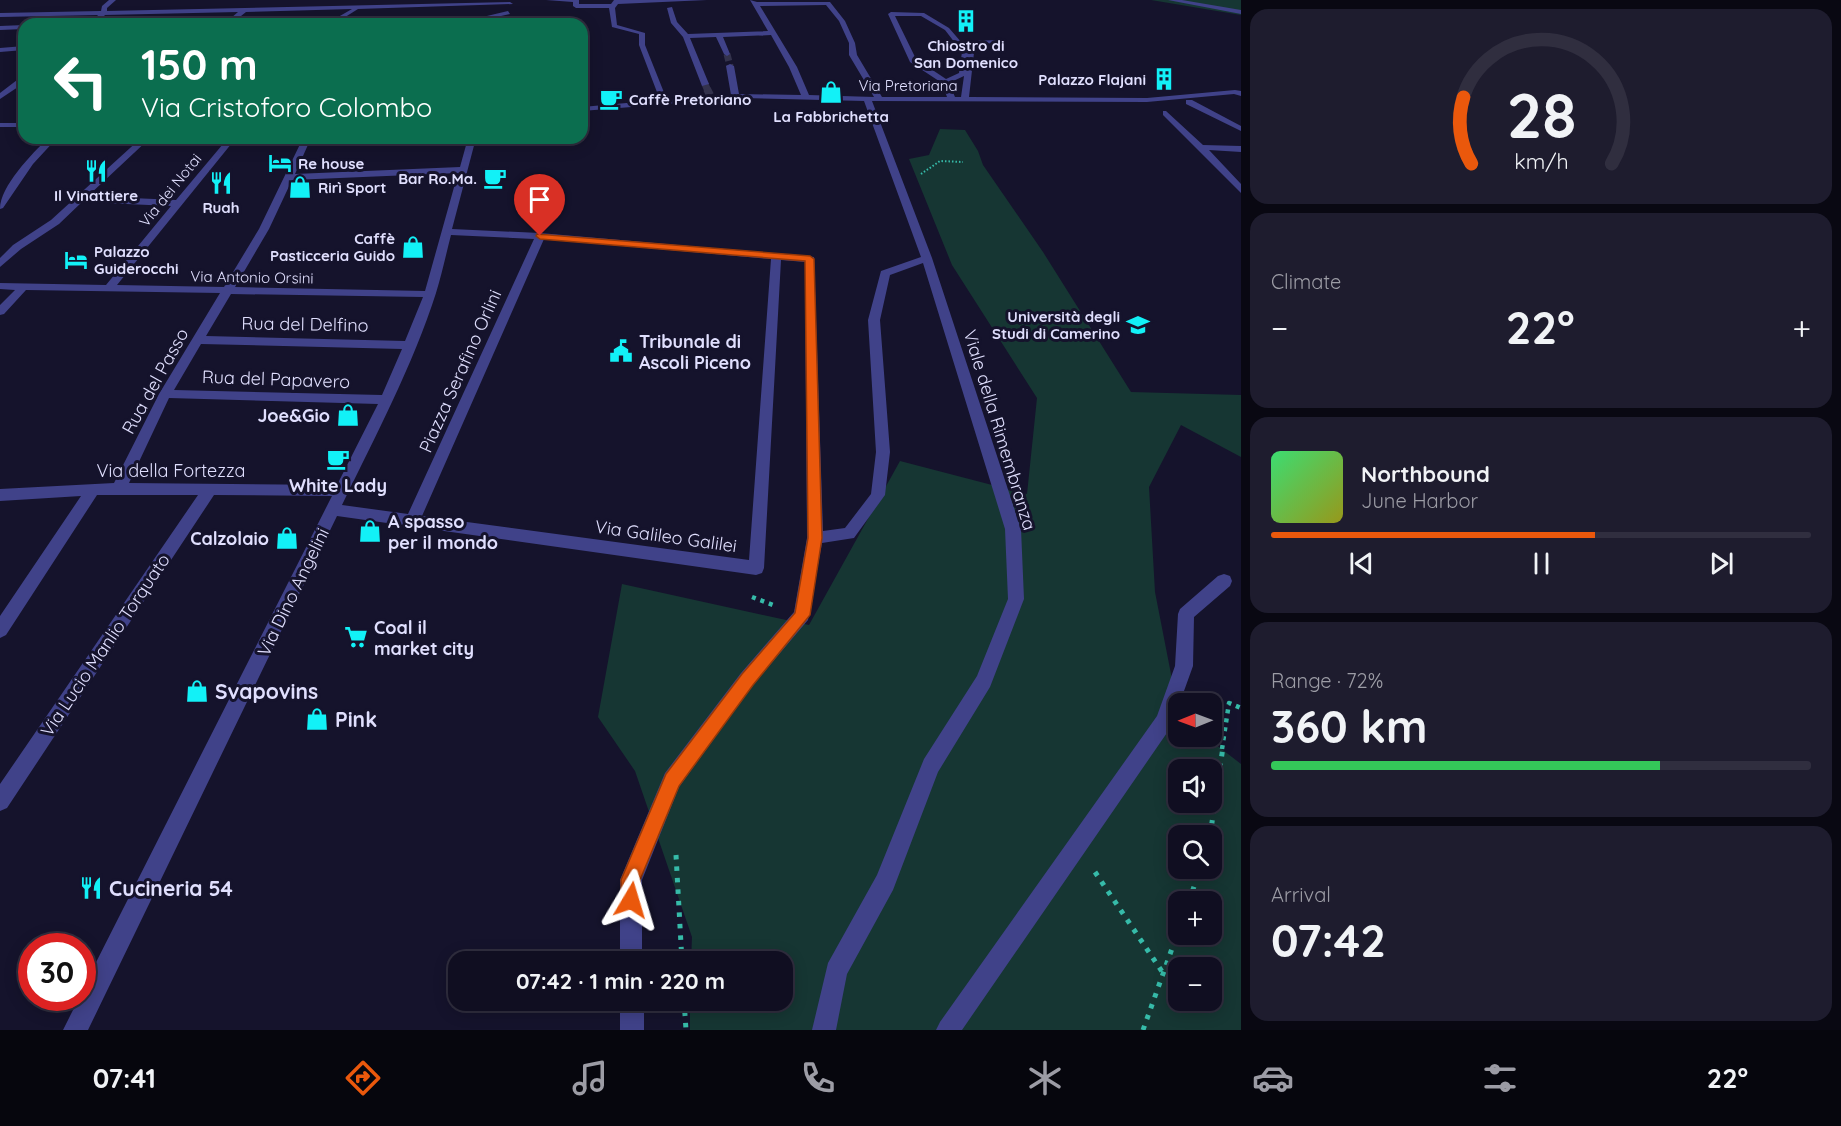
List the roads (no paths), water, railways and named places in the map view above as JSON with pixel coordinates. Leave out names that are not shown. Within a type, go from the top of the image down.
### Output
[{"type":"street","points":[[98,18],[104,12],[104,7],[113,0]]},
{"type":"street","points":[[234,18],[256,0]]},
{"type":"street","points":[[339,18],[382,0]]},
{"type":"street","points":[[549,0],[576,0],[576,6],[616,3],[669,4],[704,0]]},
{"type":"street","points":[[1171,0],[1241,12]]},
{"type":"street","points":[[0,15],[363,7],[511,1],[507,18]]},
{"type":"street","points":[[754,2],[825,2]]},
{"type":"street","points":[[754,2],[793,68],[805,96]]},
{"type":"street","name":"Viale della Rimembranza","points":[[824,1030],[836,971],[885,882],[931,766],[984,681],[1016,599],[1013,529],[927,258],[873,99],[853,55],[852,44],[842,21],[825,2]]},
{"type":"street","points":[[616,3],[614,26],[642,33],[642,45],[664,101]]},
{"type":"street","points":[[669,4],[674,23],[686,36],[705,84]]},
{"type":"street","points":[[915,8],[972,42],[998,41]]},
{"type":"street","points":[[484,18],[508,13]]},
{"type":"street","points":[[945,82],[963,74],[966,52],[946,29],[922,14],[891,14],[913,60],[945,82],[952,99]]},
{"type":"street","points":[[0,28],[18,27]]},
{"type":"street","points":[[686,36],[773,33]]},
{"type":"street","points":[[719,35],[727,54]]},
{"type":"street","points":[[965,99],[972,42]]},
{"type":"street","points":[[0,50],[18,48]]},
{"type":"street","points":[[730,66],[735,96]]},
{"type":"street","points":[[0,97],[18,84]]},
{"type":"street","name":"Via Pretoriana","points":[[588,107],[710,96],[1147,100],[1238,93]]},
{"type":"street","points":[[1189,102],[1241,129]]},
{"type":"street","points":[[1166,113],[1241,190]]},
{"type":"street","points":[[0,125],[18,125]]},
{"type":"street","points":[[0,206],[30,162],[47,144]]},
{"type":"street","points":[[0,264],[18,247],[55,222],[82,199],[140,144]]},
{"type":"street","name":"Via dei Notai","points":[[108,289],[227,144]]},
{"type":"street","name":"Rua del Passo","points":[[118,488],[165,394],[264,229],[304,144]]},
{"type":"street","name":"Via Dino Angelini","points":[[75,1030],[387,400],[430,294],[470,144]]},
{"type":"street","points":[[1201,147],[1241,148]]},
{"type":"street","points":[[289,177],[462,171]]},
{"type":"street","points":[[82,199],[178,203]]},
{"type":"street","points":[[448,232],[540,236],[810,259],[815,538],[802,615],[747,679],[672,780],[631,880],[632,951]]},
{"type":"street","name":"Piazza Serafino Orlini","points":[[412,521],[540,236]]},
{"type":"street","name":"Via Galileo Galilei","points":[[333,510],[756,568],[776,256]]},
{"type":"street","points":[[815,538],[849,534],[878,495],[883,452],[874,320],[885,273],[927,258]]},
{"type":"street","name":"Via Antonio Orsini","points":[[0,286],[225,292],[430,294]]},
{"type":"street","points":[[0,312],[23,287]]},
{"type":"street","name":"Rua del Delfino","points":[[199,340],[411,345]]},
{"type":"street","name":"Rua del Papavero","points":[[165,394],[387,400]]},
{"type":"street","points":[[0,630],[94,488]]},
{"type":"street","name":"Via della Fortezza","points":[[0,495],[94,488],[343,491]]},
{"type":"street","name":"Via Lucio Manlio Torquato","points":[[0,801],[210,489]]},
{"type":"street","points":[[948,1030],[1164,721],[1185,666],[1186,614],[1224,581]]},
{"type":"street","points":[[632,1011],[632,1030]]},
{"type":"tunnel","points":[[727,54],[730,66]]},
{"type":"tunnel","points":[[705,84],[708,91]]},
{"type":"tunnel","points":[[708,91],[710,95]]},
{"type":"place","name":"Chiostro di San Domenico","points":[[966,21]]},
{"type":"place","name":"Palazzo Flajani","points":[[1164,79]]},
{"type":"place","name":"La Fabbrichetta","points":[[831,92]]},
{"type":"place","name":"Caffè Pretoriano","points":[[611,99]]},
{"type":"place","name":"Re house","points":[[280,163]]},
{"type":"place","name":"Il Vinattiere","points":[[96,171]]},
{"type":"place","name":"Bar Ro.Ma.","points":[[495,178]]},
{"type":"place","name":"Ruah","points":[[221,183]]},
{"type":"place","name":"Rirì Sport","points":[[300,187]]},
{"type":"place","name":"Caffè Pasticceria Guido","points":[[413,247]]},
{"type":"place","name":"Palazzo Guiderocchi","points":[[76,260]]},
{"type":"place","name":"Università degli Studi di Camerino","points":[[1138,325]]},
{"type":"place","name":"Tribunale di Ascoli Piceno","points":[[621,351]]},
{"type":"place","name":"Joe&Gio","points":[[348,415]]},
{"type":"place","name":"White Lady","points":[[338,459]]},
{"type":"place","name":"A spasso per il mondo","points":[[370,531]]},
{"type":"place","name":"Calzolaio","points":[[287,538]]},
{"type":"place","name":"Coal il market city","points":[[356,637]]},
{"type":"place","name":"Svapovins","points":[[197,691]]},
{"type":"place","name":"Pink","points":[[317,719]]},
{"type":"place","name":"Cucineria 54","points":[[91,888]]}]
